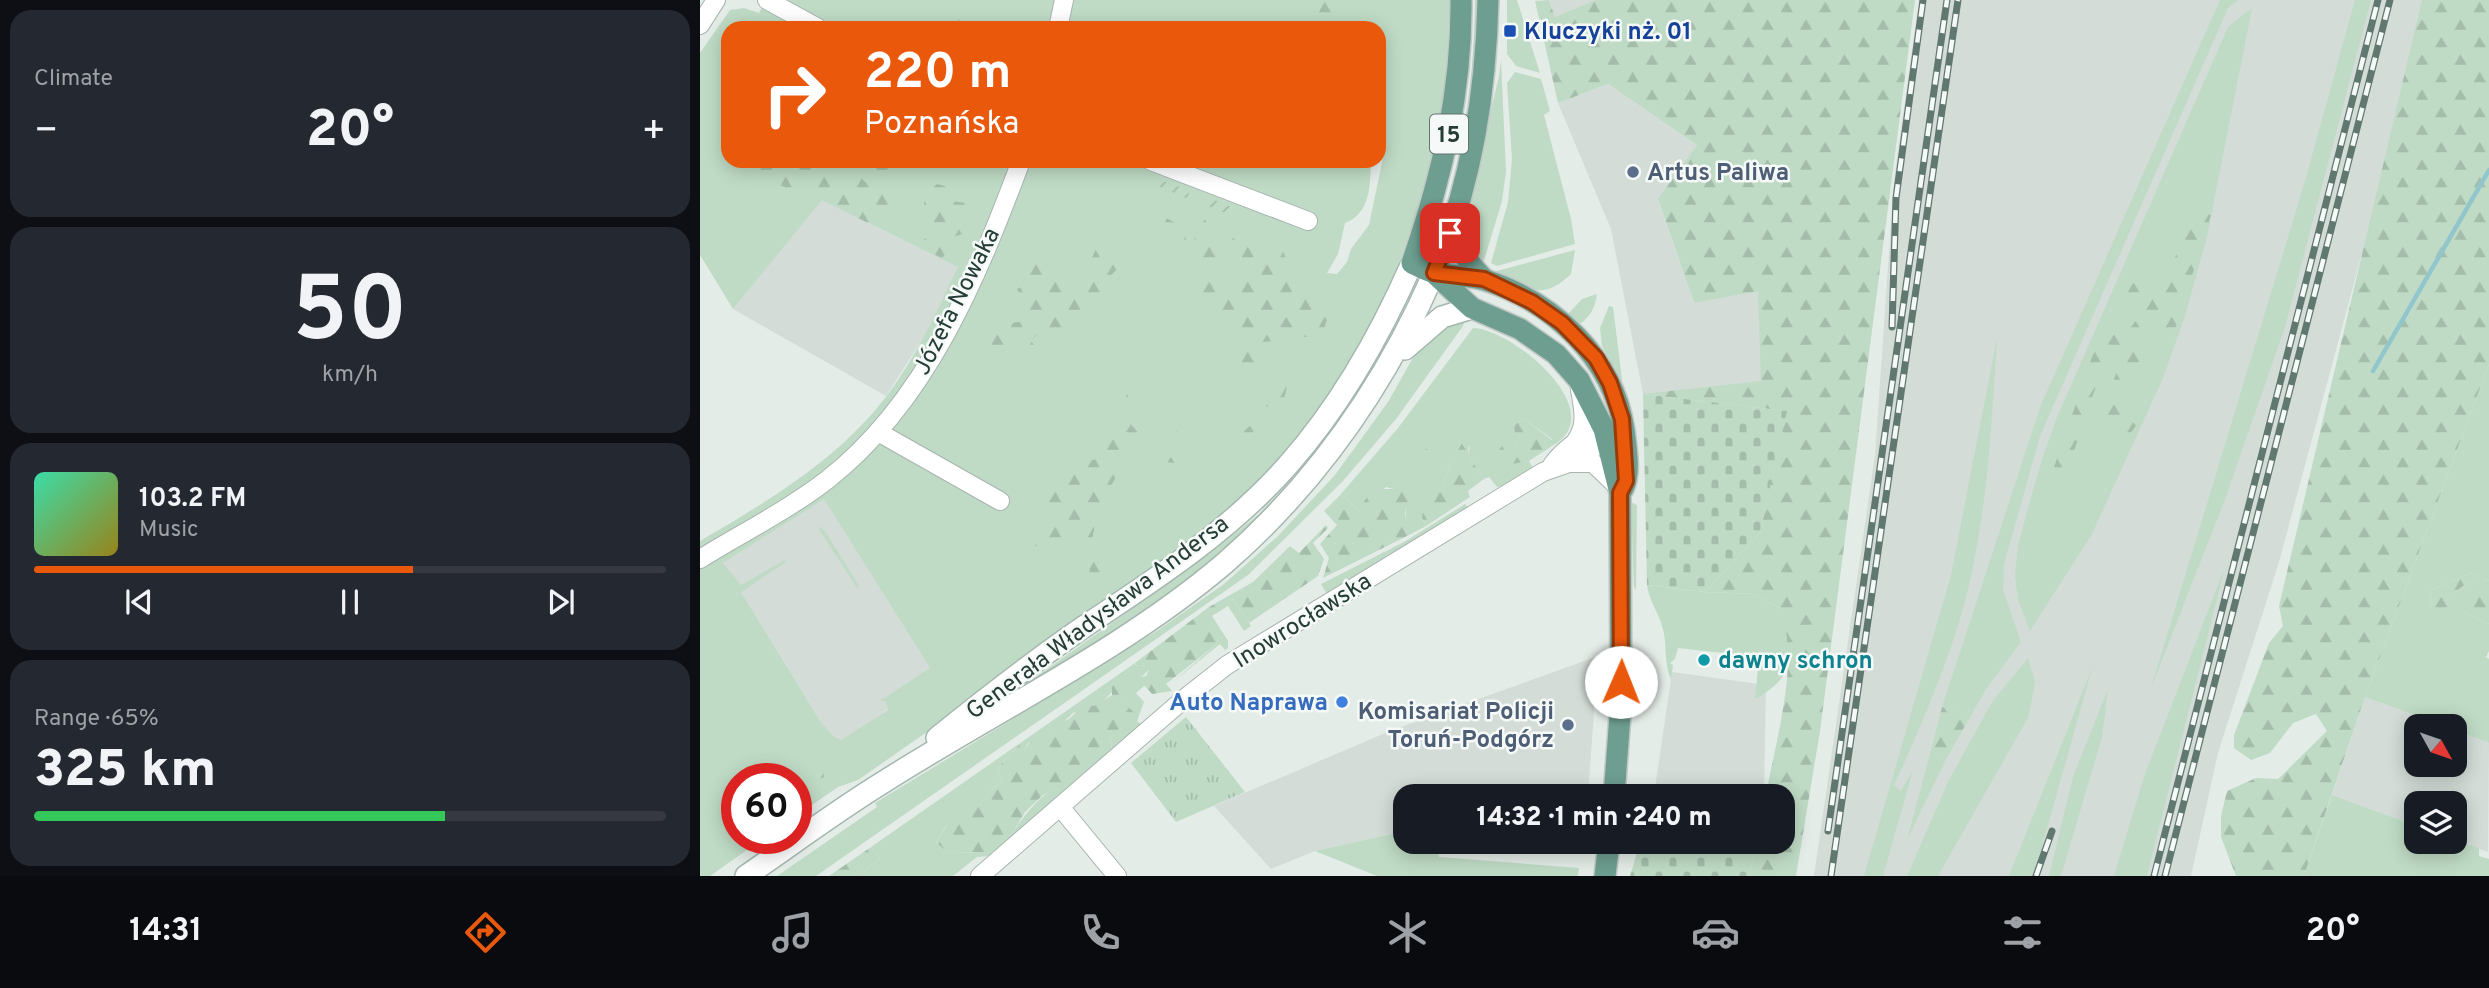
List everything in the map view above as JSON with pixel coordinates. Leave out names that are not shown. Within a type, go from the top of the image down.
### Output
[{"type":"main road","name":"15","points":[[1461,0],[1459,68],[1450,131],[1428,218],[1412,263],[1434,273],[1484,279],[1541,308],[1579,338],[1596,358],[1620,409],[1615,437]]},
{"type":"main road","name":"15","points":[[1434,273],[1456,213],[1482,98],[1488,0]]},
{"type":"main road","name":"15","points":[[1456,213],[1456,236],[1462,253],[1484,279]]},
{"type":"main road","name":"Generała Władysława Andersa","points":[[881,783],[990,695],[1171,568],[1273,482],[1322,424],[1350,383],[1375,341],[1412,263]]},
{"type":"main road","name":"15","points":[[1434,273],[1472,308],[1535,338],[1556,354],[1579,380],[1615,437],[1626,481],[1618,489],[1621,689],[1615,784]]},
{"type":"main road","name":"Generała Władysława Andersa","points":[[746,876],[881,783],[1121,639],[1224,564],[1306,482],[1339,443],[1386,372],[1434,273]]},
{"type":"main road","name":"Generała Władysława Andersa","points":[[1386,372],[1425,329],[1442,317],[1472,308]]},
{"type":"main road","points":[[1605,876],[1608,854]]},
{"type":"street","points":[[700,25],[716,0]]},
{"type":"street","points":[[767,0],[805,21]]},
{"type":"street","points":[[1060,21],[1064,0]]},
{"type":"street","name":"Józefa Nowaka","points":[[700,559],[816,487],[878,432],[935,352],[963,297],[1018,168]]},
{"type":"street","points":[[1169,168],[1308,221]]},
{"type":"street","points":[[1569,455],[1582,433],[1584,423],[1579,380]]},
{"type":"street","points":[[878,432],[1000,501]]},
{"type":"street","points":[[1569,455],[1600,447],[1615,437]]},
{"type":"street","points":[[1569,455],[1593,463],[1618,489]]},
{"type":"street","name":"Inowrocławska","points":[[980,876],[1216,673],[1569,455]]},
{"type":"street","points":[[1060,808],[1117,876]]},
{"type":"shaded area","points":[[1549,0],[1600,0],[1555,17]]},
{"type":"shaded area","points":[[1919,0],[2430,0],[2279,562],[2218,753],[2191,876],[1814,876],[1875,455],[1894,180]]},
{"type":"shaded area","points":[[1608,84],[1697,145],[1658,200],[1694,303],[1758,290],[1787,411],[1643,394],[1611,229],[1558,103]]},
{"type":"shaded area","points":[[821,200],[959,267],[927,332],[886,396],[733,309]]},
{"type":"shaded area","points":[[824,498],[935,676],[836,746],[723,563]]},
{"type":"shaded area","points":[[1598,656],[1589,784],[1393,784],[1393,834],[1315,851],[1271,869],[1214,806],[1390,731]]},
{"type":"shaded area","points":[[1672,672],[1766,685],[1764,784],[1656,784]]},
{"type":"shaded area","points":[[2365,697],[2411,714],[2404,714],[2404,777],[2468,777],[2468,735],[2489,743],[2488,852],[2467,844],[2467,791],[2404,791],[2404,821],[2332,795]]},
{"type":"green space","points":[[766,0],[1449,0],[1446,71],[1435,142],[1417,211],[1393,277],[1361,341],[1323,401],[1279,458],[1229,509],[1168,560],[858,780],[838,787],[812,805],[812,763],[721,763],[721,854],[741,854],[710,876],[700,876],[700,541],[800,478],[866,421],[907,367],[958,267],[822,200],[733,309],[700,255],[700,53],[721,23],[721,168],[1371,168],[1364,206],[1353,219],[1345,223],[1338,254],[1327,273],[1337,274],[1369,225],[1381,168],[1386,168],[1386,21],[722,21],[730,10],[744,8],[759,13]],"holes":[[[824,499],[930,668],[880,701],[886,701],[888,710],[841,740],[833,736],[821,722],[741,592],[786,562],[785,560],[741,585],[723,563]]]},
{"type":"green space","points":[[953,0],[965,0],[956,11],[962,21],[948,21],[945,17],[946,4]]},
{"type":"green space","points":[[1319,0],[1349,0],[1337,6],[1336,14],[1342,21],[1322,21],[1317,16],[1322,5]]},
{"type":"green space","points":[[1475,0],[1479,0],[1478,30],[1472,89],[1456,175],[1441,233],[1437,232],[1455,176],[1466,118],[1473,59]]},
{"type":"green space","points":[[1507,0],[1517,0],[1540,73],[1516,66],[1507,54]]},
{"type":"green space","points":[[1549,0],[1555,17],[1596,0],[1915,0],[1820,731],[1796,876],[1749,876],[1754,854],[1795,854],[1795,784],[1768,784],[1787,676],[1786,629],[1780,608],[1753,594],[1705,592],[1760,533],[1786,411],[1643,394],[1761,381],[1758,291],[1694,303],[1658,199],[1697,145],[1608,84],[1558,103],[1535,1]]},
{"type":"green space","points":[[2220,0],[2238,0],[2228,8],[2040,436],[2004,564],[2003,590],[2021,642],[1986,689],[1970,717],[1942,707],[2041,405]]},
{"type":"green space","points":[[2355,0],[2371,0],[2285,327],[2224,502],[2151,688],[2305,181]]},
{"type":"green space","points":[[2422,0],[2489,0],[2489,364],[2365,697],[2304,876],[2236,876],[2221,837],[2221,816],[2227,791],[2256,778],[2278,779],[2327,731],[2316,714],[2293,723],[2270,753],[2251,760],[2234,748],[2234,735],[2269,643],[2283,626],[2279,606]]},
{"type":"green space","points":[[2252,8],[2207,237],[2185,316],[2163,378],[2092,534],[2030,631],[2018,600],[2015,576],[2018,545],[2055,422],[2228,27]]},
{"type":"green space","points":[[1501,60],[1506,172],[1502,201],[1482,267],[1462,232]]},
{"type":"green space","points":[[1515,72],[1541,79],[1550,111],[1544,115],[1575,244],[1497,266],[1491,263],[1508,202],[1512,159],[1507,83]]},
{"type":"green space","points":[[744,168],[813,168],[814,176],[820,173],[833,181],[845,174],[858,175],[866,183],[872,183],[878,173],[875,168],[903,168],[903,173],[893,179],[888,190],[891,198],[888,206],[880,208],[868,223],[821,200],[745,173]]},
{"type":"green space","points":[[1162,181],[1189,190],[1188,199],[1160,187]]},
{"type":"green space","points":[[937,184],[952,188],[951,201],[966,203],[971,215],[962,234],[951,238],[953,246],[942,258],[916,246],[927,237],[930,229],[923,215],[925,195]]},
{"type":"green space","points":[[1210,198],[1236,209],[1233,216],[1208,206]]},
{"type":"green space","points":[[2195,209],[2211,215],[2175,330],[2149,335],[2123,405],[2146,412],[2130,434],[2102,415],[2122,356],[2109,347],[2065,478],[2052,473],[2103,325],[2126,333],[2143,312],[2121,303],[2133,283],[2162,289]]},
{"type":"green space","points":[[1166,218],[1185,228],[1186,243],[1196,257],[1179,265],[1175,248],[1157,227]]},
{"type":"green space","points":[[1204,218],[1215,237],[1223,276],[1237,284],[1226,248],[1236,234],[1254,243],[1264,252],[1283,251],[1291,273],[1324,299],[1353,292],[1329,313],[1322,335],[1247,344],[1260,354],[1257,375],[1242,377],[1235,363],[1244,342],[1212,314],[1202,290],[1205,273],[1196,249],[1193,225]]},
{"type":"green space","points":[[1099,243],[1106,244],[1105,252],[1110,257],[1117,255],[1119,268],[1104,285],[1090,314],[1083,322],[1062,337],[1042,329],[1031,341],[1034,345],[990,357],[978,352],[978,341],[997,329],[1015,322],[1030,322],[1030,311],[1017,289],[1026,284],[1027,266],[1032,266],[1036,260],[1041,262],[1045,271],[1041,283],[1046,283],[1050,274],[1060,286],[1063,273],[1071,275],[1072,285],[1083,276]]},
{"type":"green space","points":[[1575,250],[1571,274],[1551,288],[1533,290],[1493,272]]},
{"type":"green space","points":[[1597,294],[1592,311],[1580,324],[1568,314],[1582,299]]},
{"type":"green space","points":[[1609,306],[1613,307],[1623,387],[1602,346],[1600,328]]},
{"type":"green space","points":[[1465,319],[1463,326],[1396,419],[1343,481],[1248,575],[816,876],[777,876],[877,807],[875,803],[1157,631],[1224,584],[1278,536],[1335,475],[1388,402],[1423,340],[1436,328]]},
{"type":"green space","points":[[1473,328],[1490,332],[1511,342],[1532,357],[1550,375],[1564,394],[1571,414],[1568,431],[1552,446],[1552,439],[1524,419],[1514,425],[1520,437],[1515,445],[1523,462],[1529,461],[1533,468],[1504,486],[1497,487],[1489,477],[1484,479],[1468,455],[1470,446],[1450,463],[1444,485],[1422,518],[1426,526],[1407,536],[1407,500],[1395,485],[1393,489],[1386,487],[1357,510],[1346,497],[1340,495],[1398,428]]},
{"type":"green space","points":[[1397,336],[1313,462],[1231,546],[1131,624],[975,720],[1208,555],[1259,514],[1310,460]]},
{"type":"green space","points":[[1997,338],[1985,490],[1970,581],[1947,659],[1894,785],[1901,791],[1913,770],[1883,876],[1864,876],[1951,575]]},
{"type":"green space","points":[[2489,364],[2489,581],[2470,573],[2431,590],[2433,631],[2453,594],[2468,582],[2487,591],[2465,613],[2489,624],[2489,651],[2486,657],[2489,659],[2489,743],[2468,735],[2468,714],[2411,714],[2365,697]]},
{"type":"green space","points":[[1280,382],[1288,384],[1283,402],[1265,407]]},
{"type":"green space","points":[[1119,388],[1127,390],[1130,406],[1120,407],[1114,399]]},
{"type":"green space","points":[[1643,394],[1787,411],[1760,533],[1705,592],[1647,585]]},
{"type":"green space","points":[[1524,419],[1552,440],[1552,446],[1529,461],[1512,464],[1499,457],[1499,450],[1503,445],[1515,445],[1520,437],[1515,433],[1514,425]]},
{"type":"green space","points":[[1129,422],[1141,436],[1110,487],[1108,506],[1096,519],[1092,540],[1103,559],[1120,567],[1108,581],[1084,590],[1079,582],[1090,577],[1088,552],[1060,541],[1030,548],[1018,528],[1021,521],[1036,532],[1050,524],[1049,495],[1060,469],[1103,457],[1115,428]]},
{"type":"green space","points":[[1264,422],[1265,438],[1254,450],[1235,452],[1244,431],[1252,425]]},
{"type":"green space","points":[[1177,426],[1188,428],[1193,435],[1183,445],[1181,464],[1165,462]]},
{"type":"green space","points":[[1463,442],[1469,443],[1468,455],[1484,479],[1468,491],[1470,497],[1426,526],[1422,518],[1425,500],[1444,485],[1450,463]]},
{"type":"green space","points":[[1432,445],[1445,453],[1420,465],[1415,456]]},
{"type":"green space","points":[[1406,476],[1413,481],[1405,513],[1407,536],[1323,578],[1329,558],[1320,544],[1337,525],[1324,511],[1340,495],[1346,497],[1357,510],[1374,489],[1393,489],[1397,479]]},
{"type":"green space","points":[[1631,502],[1637,505],[1636,590],[1634,587]]},
{"type":"green space","points":[[1465,504],[1468,508],[1327,594],[1321,584],[1404,542]]},
{"type":"green space","points":[[1326,525],[1328,528],[1313,543],[1324,559],[1318,576],[1249,623],[1232,598],[1206,615],[1218,635],[1217,644],[1166,684],[1172,691],[1152,694],[1142,683],[1133,689],[1131,679],[1146,676],[1149,670],[1144,665],[1138,668],[1135,663],[1209,607],[1253,582],[1290,546],[1299,553]]},
{"type":"green space","points":[[817,526],[825,531],[859,586],[857,588]]},
{"type":"green space","points":[[2225,567],[2147,876],[2114,876],[2145,774]]},
{"type":"green space","points":[[2470,573],[2489,581],[2489,624],[2465,613],[2469,601],[2486,592],[2468,582],[2453,594],[2455,624],[2432,631],[2431,590]]},
{"type":"green space","points":[[1647,585],[1753,594],[1780,608],[1791,650],[1786,671],[1779,681],[1755,699],[1759,657],[1678,648],[1675,659],[1670,663],[1673,665],[1671,680],[1664,633]]},
{"type":"green space","points":[[1232,598],[1251,626],[1244,631],[1228,606],[1212,616],[1228,641],[1228,648],[1225,650],[1220,644],[1168,686],[1217,644],[1218,635],[1205,615]]},
{"type":"green space","points":[[2028,658],[2035,681],[2029,716],[1938,876],[1907,876],[1949,780],[1992,702]]},
{"type":"green space","points":[[1135,663],[1136,666],[1148,666],[1149,670],[1140,678],[1145,685],[1136,693],[1144,702],[1137,721],[1141,724],[1112,749],[1110,740],[1119,724],[1123,697],[1114,690],[1100,704],[1073,713],[1051,734],[1028,743],[1023,753],[1019,745],[998,768],[1001,780],[980,805],[959,805],[936,842],[948,853],[993,852],[989,856],[977,857],[953,876],[858,876],[880,859],[871,847]]},
{"type":"green space","points":[[2092,668],[2036,868],[2031,876],[2009,876]]},
{"type":"green space","points":[[1118,681],[1125,683],[1127,693],[1122,702],[1136,714],[1137,722],[1120,727],[1110,740],[1112,749],[1042,796],[1025,812],[1009,839],[993,852],[948,853],[936,842],[947,825],[946,816],[959,805],[980,805],[1001,780],[998,768],[1019,745],[1023,752],[1034,736],[1051,734],[1052,727],[1069,719],[1083,705],[1094,706],[1112,695],[1112,687]]},
{"type":"green space","points":[[2108,689],[2102,737],[2061,876],[2049,876],[2073,777]]},
{"type":"green space","points":[[1942,707],[1970,717],[1946,759],[1931,750]]},
{"type":"green space","points":[[1186,717],[1245,792],[1176,822],[1131,763]]},
{"type":"green space","points":[[1931,750],[1946,759],[1907,840]]},
{"type":"green space","points":[[1104,756],[1009,839],[1028,811],[1050,790]]},
{"type":"green space","points":[[816,762],[822,765],[824,777],[812,783],[812,766]]},
{"type":"green space","points":[[2332,795],[2404,821],[2404,854],[2467,854],[2467,844],[2479,848],[2479,856],[2489,859],[2489,876],[2304,876]]},
{"type":"green space","points":[[1393,834],[1393,854],[1438,854],[1439,857],[1579,868],[1578,876],[1377,876],[1315,851]]},
{"type":"green space","points":[[871,847],[880,859],[858,876],[829,876]]},
{"type":"green space","points":[[1636,854],[1754,854],[1749,876],[1630,876]]},
{"type":"waterway","points":[[2373,371],[2489,170]]},
{"type":"railway","points":[[1892,327],[1896,198],[1923,0]]},
{"type":"railway","points":[[1828,831],[1947,0]]},
{"type":"railway","points":[[1831,876],[1958,0]]},
{"type":"railway","points":[[2154,876],[2378,0]]},
{"type":"railway","points":[[2165,876],[2390,0]]},
{"type":"railway","points":[[2036,876],[2052,831]]},
{"type":"place","name":"Kluczyki nż. 01","points":[[1510,31]]},
{"type":"place","name":"Artus Paliwa","points":[[1633,172]]},
{"type":"place","name":"dawny schron","points":[[1704,660]]},
{"type":"place","name":"Auto Naprawa","points":[[1342,702]]},
{"type":"place","name":"Komisariat Policji Toruń-Podgórz","points":[[1568,725]]},
{"type":"route","points":[[1450,233],[1434,273],[1484,279],[1532,302],[1555,317],[1579,338],[1596,358],[1615,396],[1622,419],[1625,444],[1625,484],[1620,493],[1621,682]]}]
